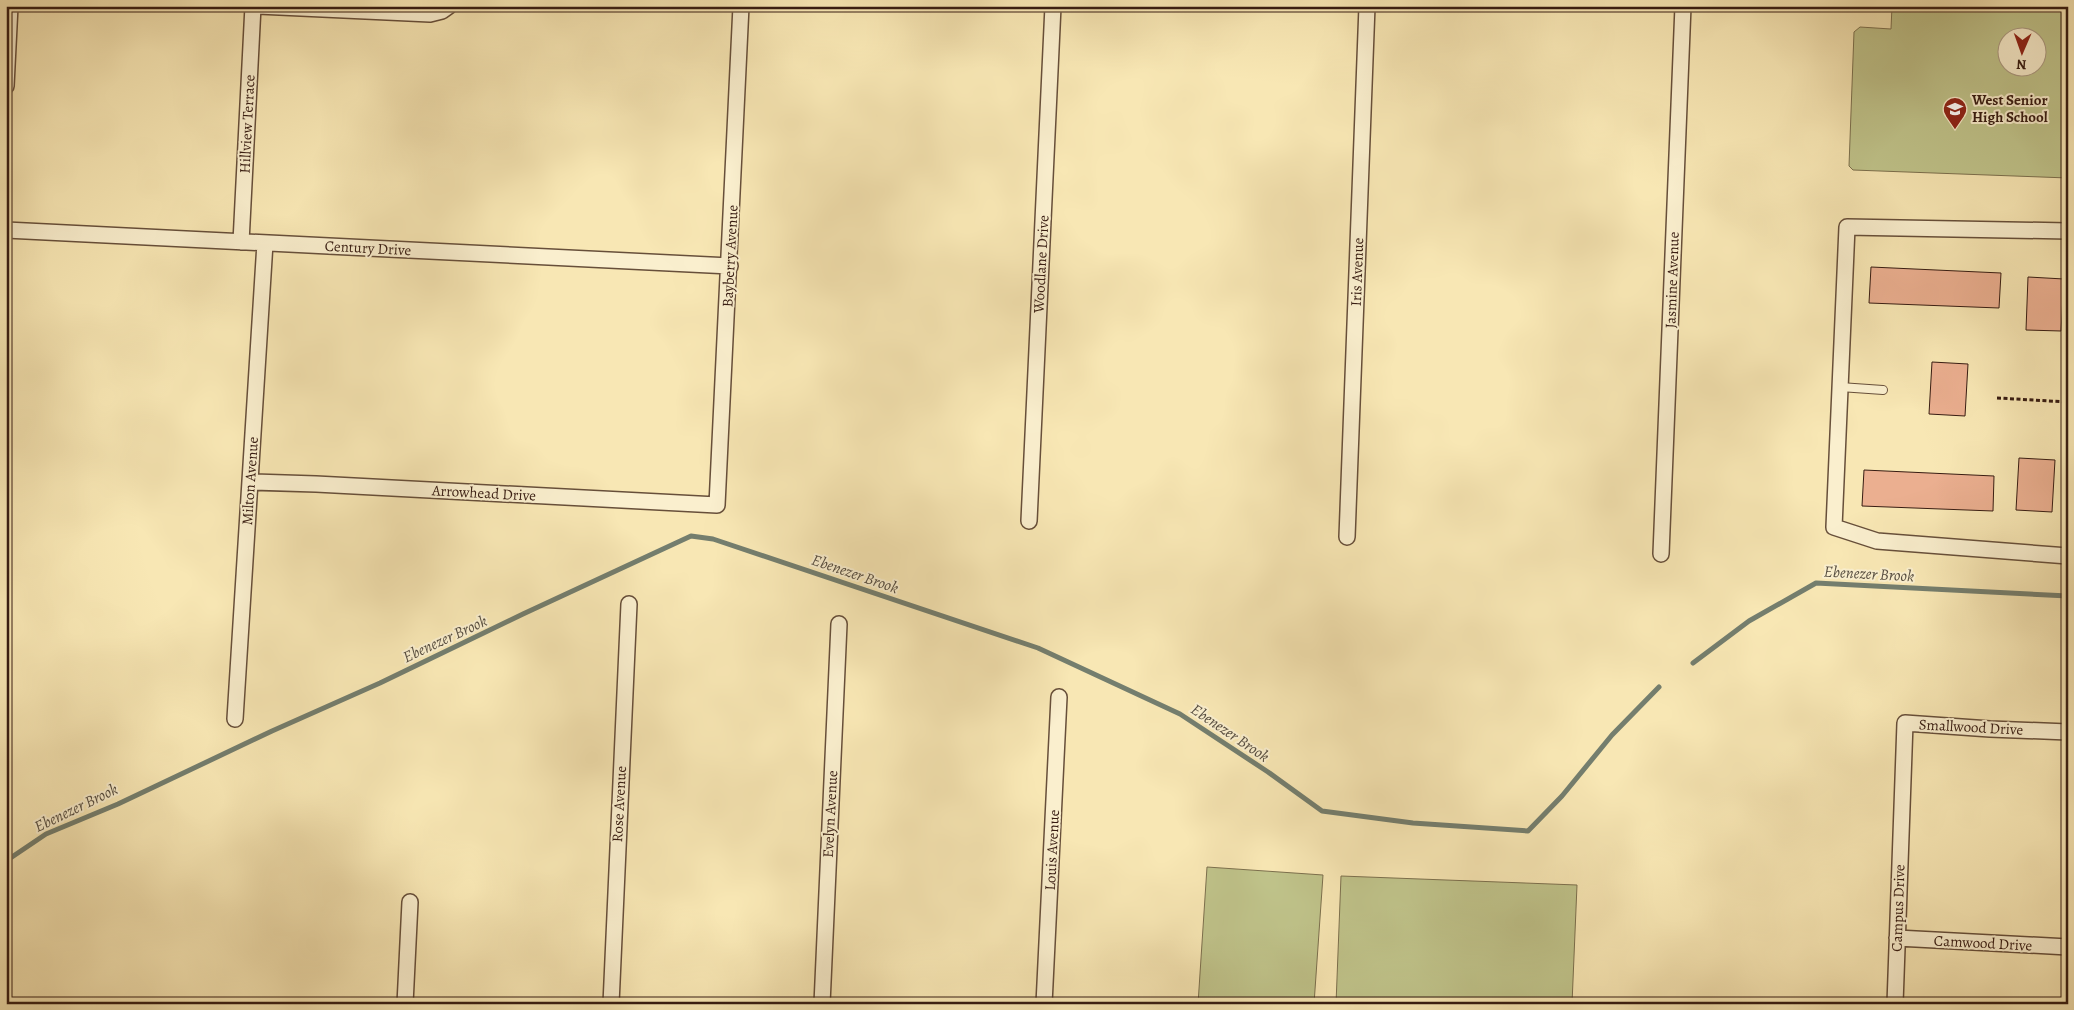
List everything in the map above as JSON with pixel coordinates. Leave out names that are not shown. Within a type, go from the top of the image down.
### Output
[{"type":"street","points":[[6,86],[10,6]]},
{"type":"street","name":"Hillview Terrace","points":[[241,242],[253,6]]},
{"type":"street","points":[[258,6],[430,14],[442,11],[449,6]]},
{"type":"street","name":"Bayberry Avenue","points":[[717,505],[730,266],[741,6]]},
{"type":"street","name":"Woodlane Drive","points":[[1029,521],[1053,6]]},
{"type":"street","name":"Iris Avenue","points":[[1347,537],[1367,6]]},
{"type":"street","name":"Jasmine Avenue","points":[[1661,554],[1683,6]]},
{"type":"street","points":[[2068,231],[1847,227],[1834,527],[1877,541],[2068,556]]},
{"type":"street","name":"Century Drive","points":[[6,230],[730,266]]},
{"type":"street","name":"Milton Avenue","points":[[235,719],[266,243]]},
{"type":"street","name":"Arrowhead Drive","points":[[250,482],[717,505]]},
{"type":"street","name":"Rose Avenue","points":[[610,1004],[629,604]]},
{"type":"street","name":"Evelyn Avenue","points":[[822,1004],[839,624]]},
{"type":"street","name":"Louis Avenue","points":[[1044,1004],[1059,697]]},
{"type":"street","name":"Smallwood Drive","points":[[1902,813],[1905,723],[2068,732]]},
{"type":"street","name":"Campus Drive","points":[[1895,1004],[1902,813]]},
{"type":"street","points":[[405,1004],[410,902]]},
{"type":"street","name":"Camwood Drive","points":[[1898,938],[2068,947]]},
{"type":"lane","points":[[1840,387],[1883,390]]},
{"type":"path","points":[[1997,398],[2068,402]]},
{"type":"green space","name":"West Senior High School","points":[[1892,6],[2068,6],[2068,178],[1853,170],[1849,166],[1854,32],[1860,27],[1891,29]]},
{"type":"green space","points":[[1207,867],[1323,875],[1314,1004],[1198,1004]]},
{"type":"green space","points":[[1341,876],[1577,885],[1572,1004],[1336,1004]]},
{"type":"building","points":[[1871,267],[2001,273],[1999,308],[1869,303]]},
{"type":"building","points":[[2028,277],[2064,279],[2061,331],[2026,330]]},
{"type":"building","points":[[1932,362],[1968,364],[1965,416],[1929,414]]},
{"type":"building","points":[[2019,458],[2055,460],[2052,512],[2016,510]]},
{"type":"building","points":[[1864,470],[1994,476],[1993,511],[1862,506]]},
{"type":"waterway","name":"Ebenezer Brook","points":[[6,861],[46,834],[118,804],[272,731],[380,683],[691,536],[713,539],[1038,648],[1180,714],[1268,772],[1322,811],[1413,823],[1528,831],[1562,796],[1612,735],[1659,687]]},
{"type":"waterway","name":"Ebenezer Brook","points":[[1693,663],[1749,621],[1816,583],[2068,596]]},
{"type":"place","name":"West Senior High School","points":[[1955,130]]}]
